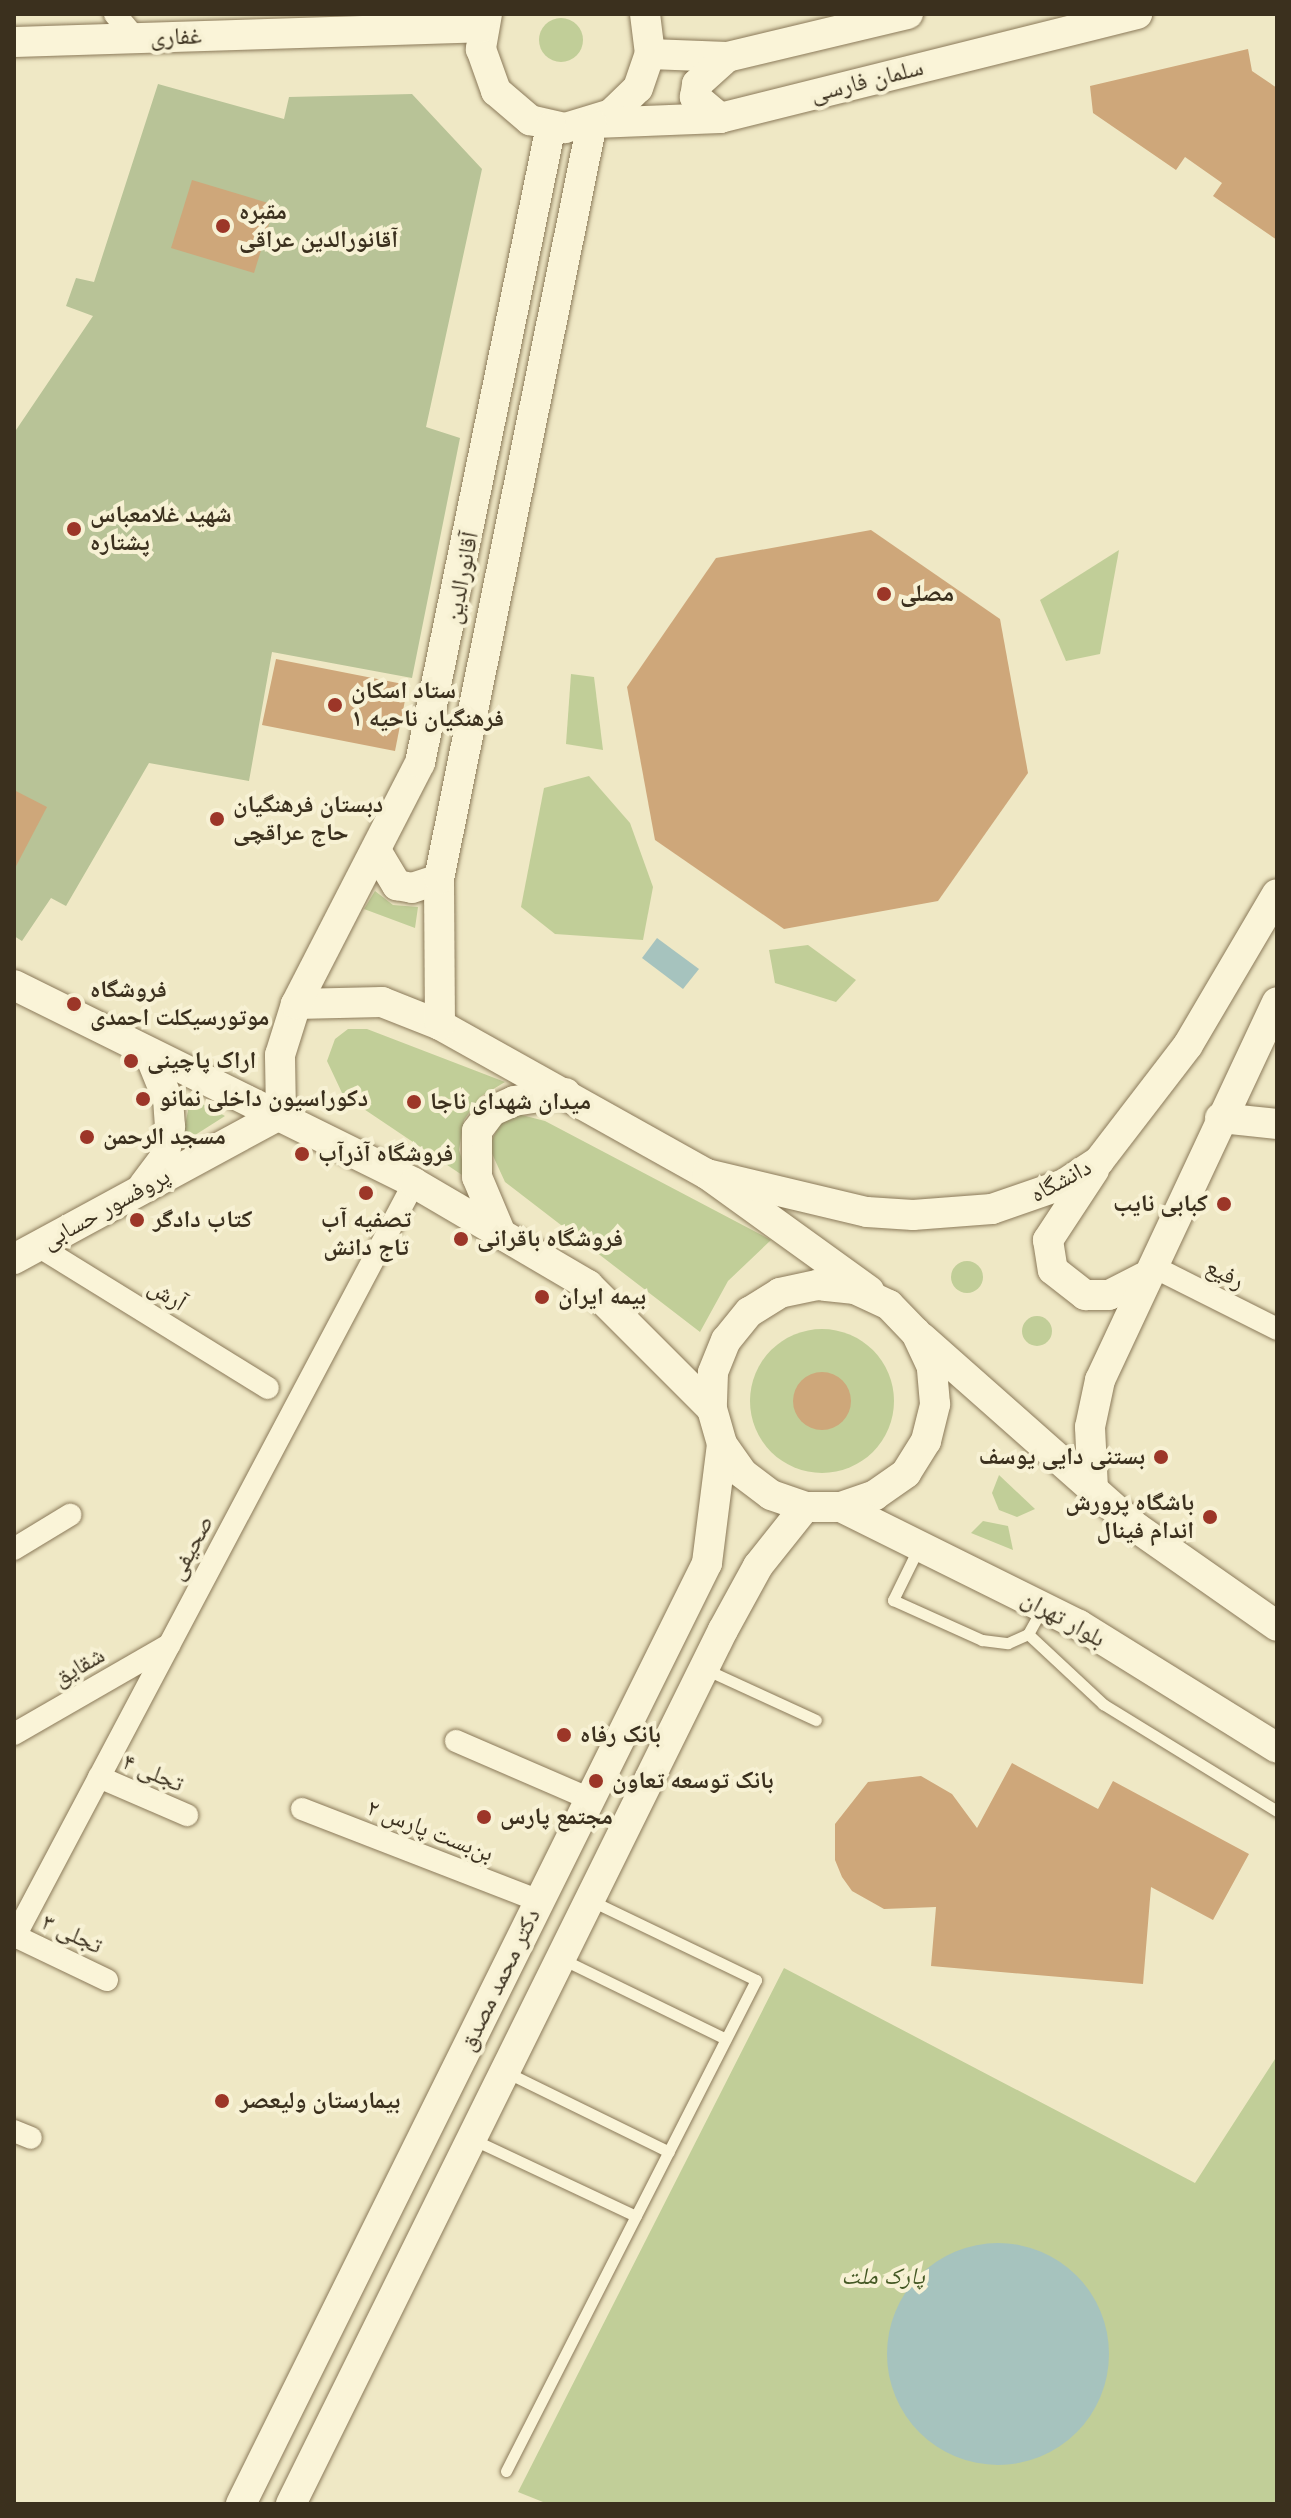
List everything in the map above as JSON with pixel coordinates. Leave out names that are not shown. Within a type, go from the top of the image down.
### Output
[{"type":"main road","points":[[650,54],[727,57],[908,14]]},
{"type":"main road","name":"سلمان فارسی","points":[[551,126],[720,118],[1137,14]]},
{"type":"main road","points":[[594,123],[638,88],[650,54],[648,16]]},
{"type":"main road","name":"غفاری","points":[[14,42],[485,20]]},
{"type":"main road","points":[[485,20],[485,71],[496,91],[530,120],[551,126]]},
{"type":"main road","points":[[720,118],[695,97],[697,84],[727,57]]},
{"type":"main road","name":"آقانورالدین","points":[[440,1025],[439,879],[594,123]]},
{"type":"main road","name":"آقانورالدین","points":[[281,1114],[280,1055],[296,1004],[377,852],[420,763],[442,681],[551,126]]},
{"type":"main road","points":[[377,852],[397,885],[412,888],[439,879]]},
{"type":"main road","name":"دانشگاه","points":[[707,1174],[867,1212],[913,1215],[1026,1201],[1099,1161],[1226,990],[1277,894]]},
{"type":"main road","points":[[14,985],[151,1058],[281,1114],[499,1229],[620,1311],[712,1409]]},
{"type":"main road","points":[[296,1004],[382,1002],[440,1025],[707,1174],[889,1305],[916,1333],[1093,1489],[1270,1626]]},
{"type":"main road","points":[[1093,1489],[1093,1402],[1147,1271],[1277,1002]]},
{"type":"main road","points":[[140,1190],[164,1158],[170,1127],[168,1100],[151,1058]]},
{"type":"main road","points":[[499,1229],[477,1177],[477,1131],[492,1111],[514,1101],[565,1093]]},
{"type":"main road","name":"پروفسور حسابی","points":[[26,1252],[281,1114]]},
{"type":"main road","points":[[1220,1118],[1277,1124]]},
{"type":"main road","points":[[1099,1161],[1048,1240],[1053,1270],[1085,1295],[1109,1295],[1147,1271]]},
{"type":"main road","points":[[889,1305],[842,1287],[817,1285],[780,1293],[749,1312],[726,1340],[713,1373],[712,1409],[722,1444],[752,1481],[805,1507],[841,1507],[875,1495],[906,1473],[926,1441],[934,1392],[932,1367],[916,1333]]},
{"type":"main road","name":"دکتر محمد مصدق","points":[[241,2504],[707,1563],[722,1444]]},
{"type":"main road","name":"دکتر محمد مصدق","points":[[291,2504],[705,1669],[750,1582],[805,1507]]},
{"type":"main road","name":"بلوار تهران","points":[[841,1507],[1043,1607],[1277,1748]]},
{"type":"main road","points":[[707,1563],[750,1582]]},
{"type":"street","points":[[115,14],[135,38]]},
{"type":"street","name":"صحیفی","points":[[14,1937],[414,1183]]},
{"type":"street","name":"آرش","points":[[26,1252],[268,1388]]},
{"type":"street","name":"رفیع","points":[[1147,1271],[1277,1329]]},
{"type":"street","points":[[14,1549],[70,1515]]},
{"type":"street","name":"شقایق","points":[[14,1734],[169,1645]]},
{"type":"street","points":[[456,1741],[590,1799]]},
{"type":"street","name":"تجلی ۴","points":[[99,1777],[187,1815]]},
{"type":"street","name":"بن‌بست پارس ۲","points":[[302,1809],[539,1901]]},
{"type":"street","name":"تجلی ۳","points":[[14,1937],[107,1980]]},
{"type":"lane","points":[[920,1545],[893,1600],[982,1640],[1008,1643],[1028,1634],[1043,1607]]},
{"type":"lane","points":[[1028,1634],[1103,1704],[1277,1811]]},
{"type":"lane","points":[[705,1669],[816,1720]]},
{"type":"lane","points":[[506,2471],[756,1980],[590,1900]]},
{"type":"lane","points":[[561,1959],[726,2039]]},
{"type":"lane","points":[[505,2072],[669,2152]]},
{"type":"lane","points":[[472,2139],[636,2216]]},
{"type":"green space","points":[[561,18],[577,24],[583,40],[577,56],[561,62],[545,56],[539,40],[545,24]]},
{"type":"green space","points":[[158,84],[284,119],[289,97],[412,94],[482,169],[426,427],[460,438],[412,678],[272,652],[249,781],[149,763],[66,906],[51,898],[22,941],[14,936],[14,433],[93,316],[66,306],[76,278],[94,282]]},
{"type":"green space","points":[[1119,550],[1100,654],[1066,661],[1040,600]]},
{"type":"green space","points":[[571,674],[594,677],[603,750],[566,744]]},
{"type":"green space","points":[[589,776],[630,823],[653,887],[643,940],[555,934],[521,907],[544,788]]},
{"type":"green space","points":[[375,891],[393,905],[418,907],[415,928],[364,909]]},
{"type":"green space","points":[[808,945],[856,980],[836,1002],[775,983],[769,950]]},
{"type":"green space","name":"میدان شهدای ناجا","points":[[348,1029],[367,1029],[505,1082],[480,1097],[464,1120],[459,1150],[468,1179],[343,1095],[327,1061],[335,1039]]},
{"type":"green space","points":[[184,1094],[225,1116],[181,1144],[188,1111]]},
{"type":"green space","points":[[514,1113],[545,1121],[771,1240],[728,1281],[700,1332],[505,1182],[489,1147],[501,1120]]},
{"type":"green space","points":[[967,1261],[978,1266],[983,1277],[978,1288],[967,1293],[956,1288],[951,1277],[956,1266]]},
{"type":"green space","points":[[1037,1316],[1048,1320],[1052,1331],[1048,1342],[1037,1346],[1026,1342],[1022,1331],[1026,1320]]},
{"type":"green space","points":[[822,1329],[850,1334],[873,1350],[889,1373],[894,1401],[889,1429],[873,1452],[850,1468],[822,1473],[794,1468],[771,1452],[755,1429],[750,1401],[755,1373],[771,1350],[794,1334]]},
{"type":"green space","points":[[999,1475],[1035,1509],[1017,1517],[999,1510],[992,1493]]},
{"type":"green space","points":[[983,1521],[1008,1526],[1013,1550],[971,1533]]},
{"type":"green space","name":"پارک ملت","points":[[784,1968],[1195,2183],[1277,2056],[1277,2504],[548,2504],[518,2492]]},
{"type":"water","points":[[657,938],[699,969],[683,989],[642,958]]},
{"type":"water","points":[[822,1373],[842,1381],[850,1401],[842,1421],[822,1429],[802,1421],[794,1401],[802,1381]]},
{"type":"water","points":[[998,2243],[1040,2251],[1077,2275],[1101,2312],[1109,2354],[1101,2396],[1077,2433],[1040,2457],[998,2465],[956,2457],[919,2433],[895,2396],[887,2354],[895,2312],[919,2275],[956,2251]]},
{"type":"building","points":[[1248,49],[1252,71],[1277,88],[1277,240],[1213,196],[1222,183],[1185,157],[1176,170],[1093,113],[1090,86]]},
{"type":"building","name":"مقبره آقانورالدین عراقی","points":[[192,180],[275,205],[254,273],[171,248]]},
{"type":"building","points":[[871,530],[1000,619],[1028,773],[938,901],[784,929],[655,840],[627,687],[716,558]]},
{"type":"building","name":"ستاد اسکان فرهنگیان ناحیه ۱","points":[[276,659],[408,685],[395,751],[262,725]]},
{"type":"building","points":[[14,790],[47,807],[14,870]]},
{"type":"building","points":[[822,1372],[843,1380],[851,1401],[843,1422],[822,1430],[801,1422],[793,1401],[801,1380]]},
{"type":"building","points":[[1012,1763],[1098,1809],[1113,1781],[1249,1854],[1213,1920],[1151,1887],[1143,1984],[931,1966],[936,1907],[884,1909],[852,1891],[842,1877],[835,1860],[835,1824],[868,1782],[921,1776],[952,1794],[977,1828]]},
{"type":"place","name":"مقبره آقانورالدین عراقی","points":[[223,226]]},
{"type":"place","name":"شهید غلامعباس پشتاره","points":[[74,529]]},
{"type":"place","name":"مصلی","points":[[884,594]]},
{"type":"place","name":"ستاد اسکان فرهنگیان ناحیه ۱","points":[[335,705]]},
{"type":"place","name":"دبستان فرهنگیان حاج عراقچی","points":[[217,819]]},
{"type":"place","name":"فروشگاه موتورسیکلت احمدی","points":[[74,1004]]},
{"type":"place","name":"اراک پاچینی","points":[[131,1061]]},
{"type":"place","name":"دکوراسیون داخلی نمانو","points":[[143,1099]]},
{"type":"place","name":"میدان شهدای ناجا","points":[[414,1102]]},
{"type":"place","name":"مسجد الرحمن","points":[[87,1137]]},
{"type":"place","name":"فروشگاه آذرآب","points":[[302,1154]]},
{"type":"place","name":"تصفیه آب تاج دانش","points":[[366,1193]]},
{"type":"place","name":"کبابی نایب","points":[[1224,1204]]},
{"type":"place","name":"کتاب دادگر","points":[[137,1220]]},
{"type":"place","name":"فروشگاه باقرانی","points":[[461,1239]]},
{"type":"place","name":"بیمه ایران","points":[[542,1297]]},
{"type":"place","name":"بستنی دایی یوسف","points":[[1161,1457]]},
{"type":"place","name":"باشگاه پرورش اندام فینال","points":[[1210,1517]]},
{"type":"place","name":"بانک رفاه","points":[[564,1735]]},
{"type":"place","name":"بانک توسعه تعاون","points":[[596,1781]]},
{"type":"place","name":"مجتمع پارس","points":[[484,1817]]},
{"type":"place","name":"بیمارستان ولیعصر","points":[[222,2101]]}]
